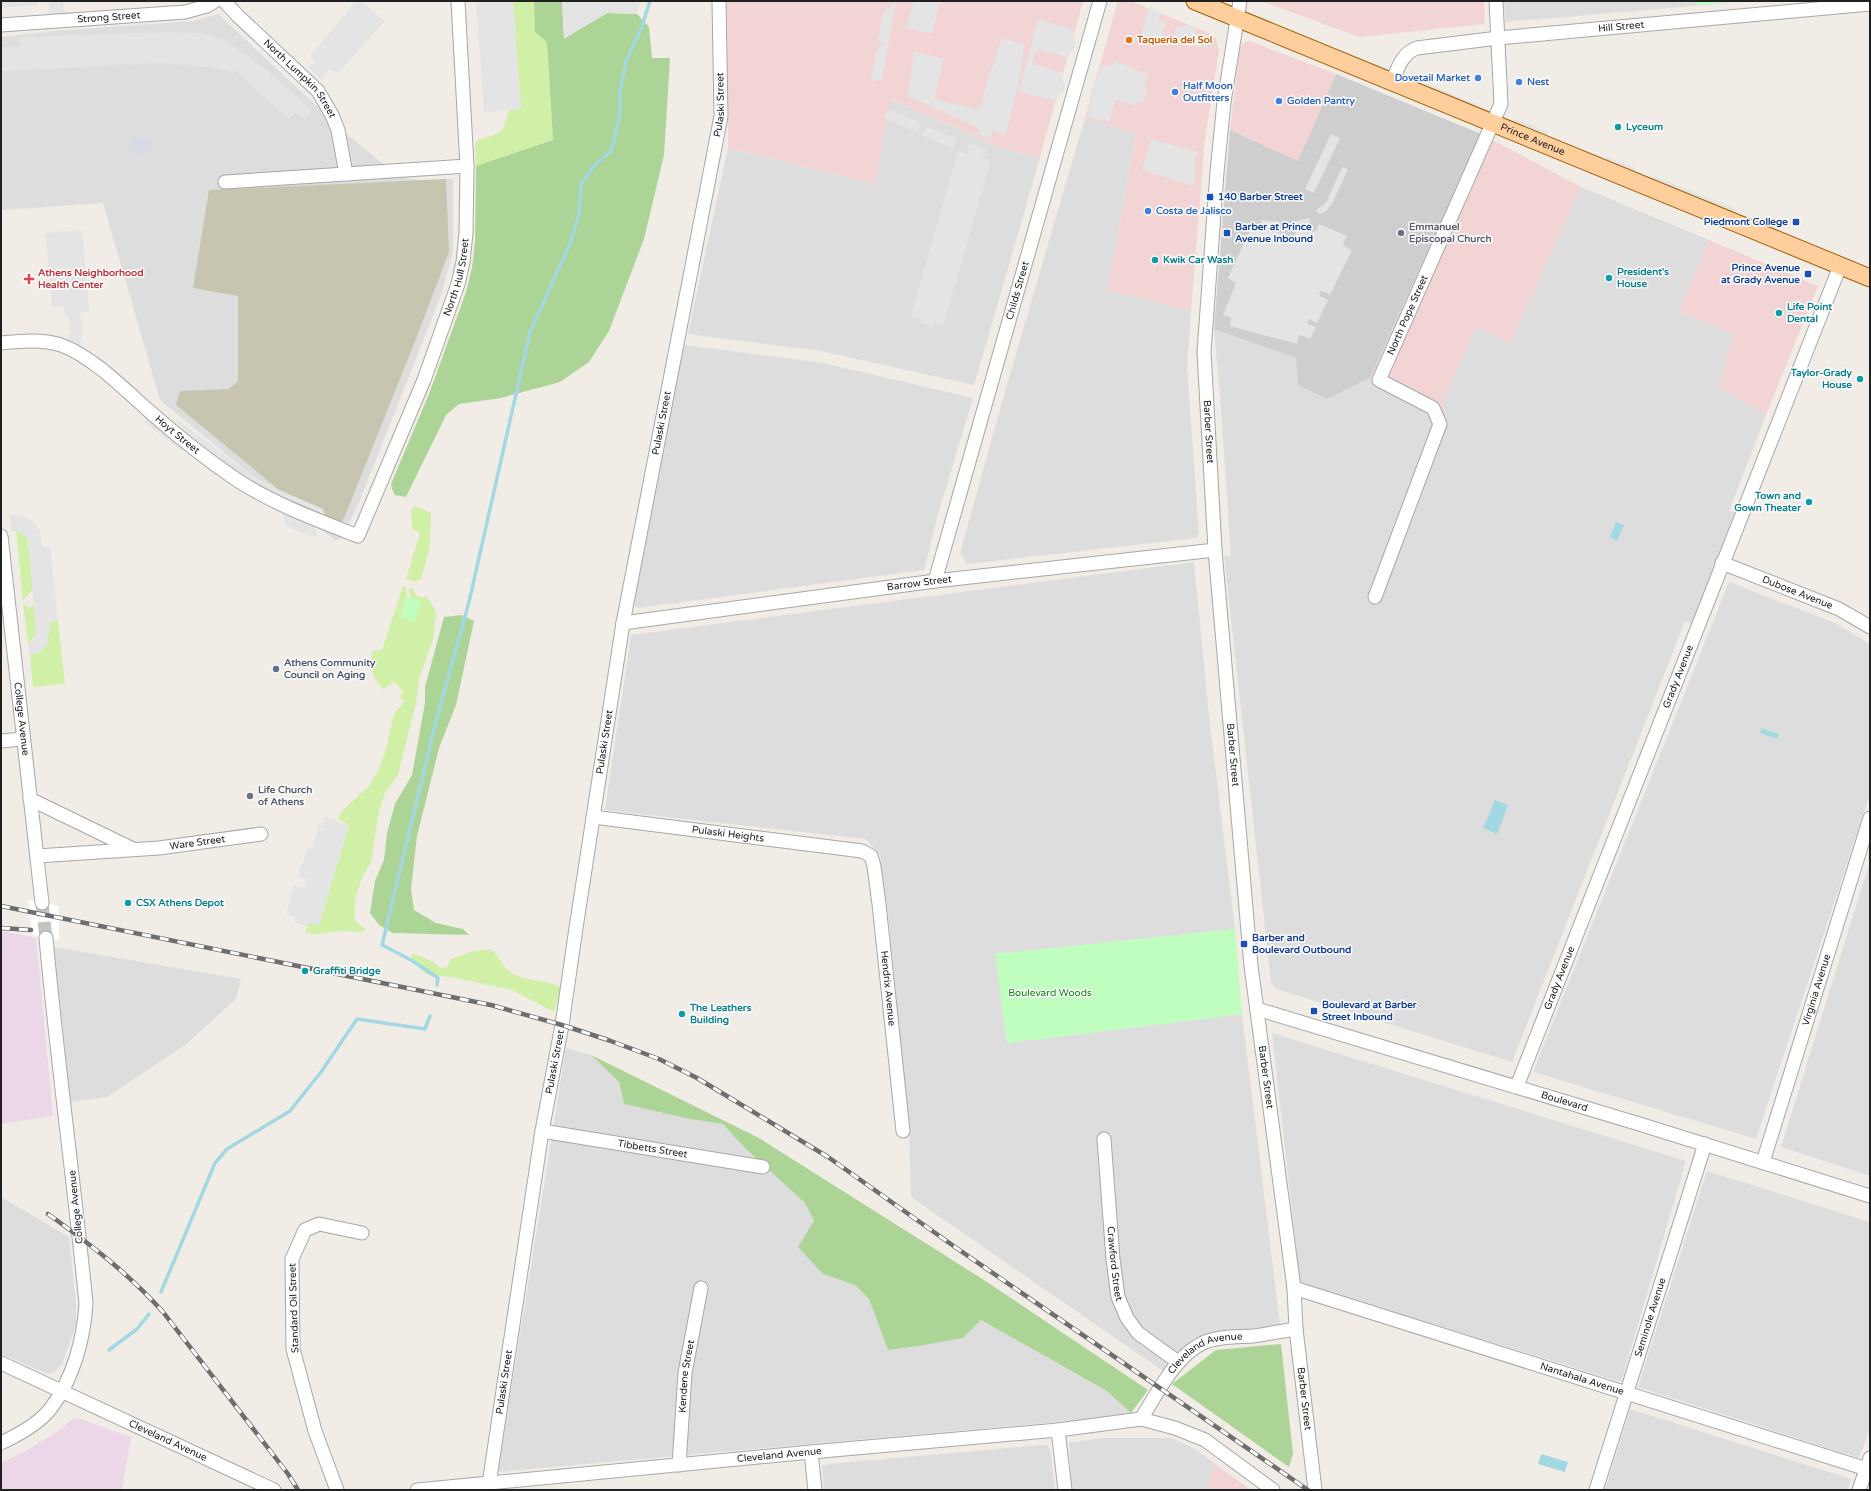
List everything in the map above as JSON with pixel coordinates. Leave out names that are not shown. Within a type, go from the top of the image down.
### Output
[{"type":"main road","name":"Prince Avenue","points":[[1195,1],[1870,278]]},
{"type":"street","name":"Strong Street","points":[[1,24],[185,12],[207,6],[214,1]]},
{"type":"street","name":"North Lumpkin Street","points":[[224,1],[318,91],[332,115],[338,130],[346,174]]},
{"type":"street","name":"North Hull Street","points":[[358,536],[424,380],[458,284],[466,233],[467,166],[458,1]]},
{"type":"street","name":"Pulaski Street","points":[[489,1484],[542,1131],[562,1025],[623,623],[721,116],[718,1]]},
{"type":"street","name":"Childs Street","points":[[935,581],[1100,1]]},
{"type":"street","name":"Barber Street","points":[[1240,1],[1224,102],[1217,172],[1204,352],[1215,550],[1250,950],[1294,1288],[1296,1329],[1315,1490]]},
{"type":"street","name":"North Pope Street","points":[[1375,597],[1440,424],[1433,408],[1379,380],[1493,124],[1501,100],[1496,1]]},
{"type":"street","name":"Hill Street","points":[[1392,82],[1404,56],[1411,50],[1417,48],[1758,7],[1870,4]]},
{"type":"street","points":[[225,182],[467,166]]},
{"type":"street","name":"Grady Avenue","points":[[1517,1086],[1840,266]]},
{"type":"street","name":"Hoyt Street","points":[[1,343],[35,341],[52,343],[61,345],[86,357],[150,412],[236,479],[272,499],[358,536]]},
{"type":"street","name":"College Avenue","points":[[1,536],[42,903]]},
{"type":"street","name":"Barrow Street","points":[[623,623],[935,581],[1215,550]]},
{"type":"street","name":"Dubose Avenue","points":[[1722,563],[1839,609],[1870,627]]},
{"type":"street","points":[[1,741],[23,739]]},
{"type":"street","points":[[30,799],[134,850]]},
{"type":"street","name":"Pulaski Heights","points":[[594,817],[862,851]]},
{"type":"street","name":"Virginia Avenue","points":[[1763,1162],[1870,818]]},
{"type":"street","name":"Ware Street","points":[[37,856],[134,850],[261,834]]},
{"type":"street","name":"Hendrix Avenue","points":[[862,851],[871,856],[874,866],[902,1131]]},
{"type":"street","name":"College Avenue","points":[[1,1443],[37,1422],[51,1408],[61,1391],[77,1355],[84,1328],[86,1303],[78,1215],[57,1052],[46,938]]},
{"type":"street","name":"Boulevard","points":[[1257,1009],[1517,1086],[1870,1196]]},
{"type":"street","name":"Tibbetts Street","points":[[542,1131],[763,1167]]},
{"type":"street","name":"Crawford Street","points":[[1104,1139],[1113,1260],[1118,1296],[1127,1318],[1138,1333],[1178,1362]]},
{"type":"street","name":"Seminole Avenue","points":[[1596,1490],[1705,1144]]},
{"type":"street","name":"Standard Oil Street","points":[[337,1490],[315,1431],[293,1349],[292,1259],[305,1230],[319,1224],[362,1233]]},
{"type":"street","name":"Kendene Street","points":[[679,1465],[685,1373],[701,1288]]},
{"type":"street","name":"Nantahala Avenue","points":[[1294,1288],[1627,1394],[1869,1465]]},
{"type":"street","name":"Cleveland Avenue","points":[[1142,1419],[1178,1362],[1205,1342],[1226,1337],[1253,1336],[1296,1329]]},
{"type":"street","name":"Cleveland Avenue","points":[[1,1363],[274,1490]]},
{"type":"street","name":"Cleveland Avenue","points":[[417,1490],[1058,1430],[1142,1419],[1175,1428],[1205,1440],[1273,1490]]},
{"type":"street","points":[[1058,1430],[1065,1490]]},
{"type":"street","points":[[811,1452],[815,1490]]},
{"type":"street","points":[[1859,1490],[1869,1465]]},
{"type":"shaded area","points":[[1,1],[37,1],[37,5],[1,8]]},
{"type":"shaded area","points":[[49,1],[63,1],[64,13],[47,14],[50,5]]},
{"type":"shaded area","points":[[356,1],[360,1],[385,21],[338,73],[329,69],[322,80],[307,66],[314,64],[315,62],[310,56]]},
{"type":"shaded area","points":[[476,1],[513,1],[521,109],[484,112]]},
{"type":"shaded area","points":[[562,1],[641,1],[637,14],[607,13],[564,39]]},
{"type":"shaded area","points":[[727,1],[1083,1],[1040,158],[1000,147],[891,99],[875,184],[728,148]]},
{"type":"shaded area","points":[[914,1],[940,1],[932,34],[906,28]]},
{"type":"shaded area","points":[[1118,1],[1130,1],[1209,33],[1216,38],[1219,51],[1205,138],[1191,311],[1108,290],[1136,134],[1085,118]]},
{"type":"shaded area","points":[[1261,1],[1484,1],[1485,24],[1359,37]]},
{"type":"shaded area","points":[[1504,1],[1751,1],[1506,22]]},
{"type":"shaded area","points":[[896,2],[882,80],[880,79],[873,82],[871,79],[876,52],[885,43],[880,43],[878,40],[883,12]]},
{"type":"shaded area","points":[[1149,8],[1161,13],[1159,20],[1166,23],[1162,41],[1141,35]]},
{"type":"shaded area","points":[[218,14],[350,137],[386,166],[407,178],[420,180],[453,179],[453,250],[442,293],[358,505],[342,537],[336,541],[256,479],[160,400],[103,203],[1,210],[1,37],[54,31],[194,21]]},
{"type":"shaded area","points":[[1038,19],[1074,30],[1072,39],[1076,42],[1073,52],[1068,52],[1067,57],[1038,50],[1032,64],[1064,73],[1062,80],[1065,84],[1063,92],[1059,92],[1057,101],[1019,92]]},
{"type":"shaded area","points":[[1187,24],[1197,28],[1196,34],[1199,37],[1209,40],[1207,48],[1172,43],[1176,27],[1183,28]]},
{"type":"shaded area","points":[[170,32],[200,33],[214,36],[234,46],[273,75],[312,111],[305,119],[296,113],[288,119],[237,72],[208,67],[161,63],[1,71],[1,47],[20,46],[20,37]]},
{"type":"shaded area","points":[[1001,38],[1024,44],[1021,71],[1006,134],[992,131],[992,139],[977,133],[980,129],[977,127],[908,96],[914,51],[944,59],[934,99],[980,110],[990,70],[993,68]]},
{"type":"shaded area","points":[[1249,41],[1336,74],[1298,161],[1230,130],[1240,47],[1245,42]]},
{"type":"shaded area","points":[[1116,61],[1148,75],[1144,87],[1148,88],[1143,102],[1138,102],[1136,106],[1116,99],[1109,122],[1087,117],[1092,97],[1090,95],[1094,81],[1097,81],[1101,66],[1113,65]]},
{"type":"shaded area","points":[[1336,74],[1481,134],[1370,378],[1328,399],[1298,385],[1296,358],[1214,329],[1230,130],[1298,161]]},
{"type":"shaded area","points":[[1426,83],[1479,105],[1477,109],[1425,87]]},
{"type":"shaded area","points":[[890,99],[1000,147],[1040,158],[974,385],[821,351],[688,334],[728,148],[875,184]]},
{"type":"shaded area","points":[[888,109],[921,123],[917,132],[884,118]]},
{"type":"shaded area","points":[[1085,118],[1136,133],[1108,290],[1191,311],[1187,368],[1199,534],[1196,538],[967,564],[960,553],[1006,388]]},
{"type":"shaded area","points":[[1515,119],[1548,132],[1547,136],[1514,123]]},
{"type":"shaded area","points":[[926,126],[957,139],[953,149],[922,135]]},
{"type":"shaded area","points":[[1331,134],[1340,138],[1314,193],[1305,189]]},
{"type":"shaded area","points":[[1481,134],[1581,187],[1510,343],[1476,327],[1443,402],[1447,425],[1430,417],[1370,378]]},
{"type":"shaded area","points":[[151,137],[153,152],[132,154],[130,138]]},
{"type":"shaded area","points":[[1151,139],[1198,152],[1194,163],[1195,177],[1193,186],[1142,170]]},
{"type":"shaded area","points":[[967,143],[986,150],[981,156],[991,161],[943,326],[935,324],[932,327],[921,323],[920,319],[911,316],[958,151],[968,154],[969,146]]},
{"type":"shaded area","points":[[1607,157],[1635,168],[1634,173],[1605,161]]},
{"type":"shaded area","points":[[1342,167],[1348,169],[1332,204],[1325,212],[1319,214],[1316,210],[1326,203]]},
{"type":"shaded area","points":[[1654,176],[1735,208],[1733,213],[1652,180]]},
{"type":"shaded area","points":[[446,179],[449,252],[345,516],[334,535],[176,405],[180,391],[229,389],[238,381],[238,296],[193,288],[209,190]]},
{"type":"shaded area","points":[[1581,187],[1709,240],[1679,312],[1733,334],[1719,387],[1766,415],[1729,511],[1737,514],[1694,624],[1685,621],[1512,1062],[1276,989],[1271,982],[1224,555],[1231,556],[1214,329],[1296,358],[1328,399],[1370,378],[1430,417],[1447,425],[1443,402],[1476,327],[1510,343]]},
{"type":"shaded area","points":[[1310,218],[1308,227],[1312,232],[1316,231],[1319,224],[1347,236],[1343,244],[1352,250],[1330,295],[1322,291],[1319,293],[1320,296],[1328,300],[1317,323],[1310,319],[1308,321],[1308,324],[1316,327],[1310,339],[1301,335],[1298,337],[1297,344],[1230,326],[1231,318],[1223,315],[1236,283],[1228,278],[1252,226],[1260,229],[1263,226],[1261,220],[1280,222],[1275,227],[1276,232],[1294,238],[1297,229],[1292,222]]},
{"type":"shaded area","points":[[82,230],[89,311],[82,312],[80,314],[83,332],[80,344],[83,350],[62,340],[68,338],[71,332],[68,316],[64,314],[63,306],[52,307],[45,233]]},
{"type":"shaded area","points":[[1709,240],[1818,286],[1766,415],[1719,387],[1733,334],[1679,312]]},
{"type":"shaded area","points":[[685,345],[823,363],[973,398],[938,514],[924,570],[637,608],[632,601],[680,354]]},
{"type":"shaded area","points":[[145,417],[185,449],[179,449],[146,423]]},
{"type":"shaded area","points":[[173,420],[178,420],[247,472],[277,489],[323,509],[325,515],[268,490],[236,472]]},
{"type":"shaded area","points":[[281,511],[317,527],[315,529],[317,535],[312,537],[287,526]]},
{"type":"shaded area","points":[[9,515],[27,518],[32,521],[40,531],[41,544],[44,547],[50,547],[58,620],[50,622],[47,646],[30,656],[28,642],[33,640],[36,634],[28,540],[21,532],[12,531]]},
{"type":"shaded area","points":[[1194,562],[1209,716],[1235,929],[996,954],[1007,1043],[1242,1014],[1280,1325],[1274,1329],[1194,1338],[1163,1371],[911,1197],[909,1130],[889,922],[880,855],[866,839],[605,810],[631,635]]},
{"type":"shaded area","points":[[1729,582],[1835,623],[1870,644],[1870,794],[1756,1139],[1533,1072]]},
{"type":"shaded area","points":[[324,817],[349,825],[319,925],[308,923],[306,926],[294,922],[295,917],[286,914],[294,885],[304,889],[307,879],[298,876],[308,848],[312,849],[319,825],[323,826]]},
{"type":"shaded area","points":[[1870,861],[1870,1176],[1781,1147]]},
{"type":"shaded area","points":[[1,931],[36,938],[53,1116],[1,1124]]},
{"type":"shaded area","points":[[54,947],[241,979],[236,999],[185,1045],[107,1097],[71,1102]]},
{"type":"shaded area","points":[[1272,1033],[1686,1161],[1621,1382],[1300,1283]]},
{"type":"shaded area","points":[[566,1048],[591,1055],[619,1082],[624,1104],[690,1119],[723,1124],[745,1148],[805,1203],[814,1221],[823,1274],[855,1285],[869,1299],[888,1350],[963,1338],[981,1320],[1107,1391],[1133,1415],[498,1472]]},
{"type":"shaded area","points":[[1707,1171],[1870,1222],[1870,1428],[1859,1458],[1638,1387]]},
{"type":"shaded area","points":[[1,1197],[69,1237],[76,1304],[76,1325],[62,1364],[55,1372],[48,1374],[1,1354]]},
{"type":"shaded area","points":[[1630,1409],[1851,1479],[1848,1490],[1605,1490]]},
{"type":"shaded area","points":[[77,1418],[131,1437],[122,1490],[1,1490],[1,1463],[26,1451],[63,1428],[70,1420]]},
{"type":"shaded area","points":[[1101,1438],[1171,1438],[1195,1449],[1214,1463],[1207,1490],[1072,1490],[1069,1443]]},
{"type":"shaded area","points":[[1047,1445],[1050,1449],[1055,1490],[824,1490],[822,1466],[829,1464]]},
{"type":"shaded area","points":[[1214,1463],[1226,1472],[1251,1490],[1207,1490]]},
{"type":"green space","points":[[513,1],[534,1],[535,32],[547,41],[553,140],[476,166],[475,144],[478,140],[494,135],[503,129],[509,110],[521,109]]},
{"type":"green space","points":[[534,1],[562,1],[564,38],[607,13],[637,14],[649,27],[652,58],[670,58],[664,155],[644,239],[609,331],[589,362],[560,382],[501,398],[459,404],[446,415],[406,497],[395,495],[391,484],[429,394],[466,292],[472,268],[475,242],[476,166],[553,140],[547,42],[535,32]]},
{"type":"green space","points":[[1695,1],[1751,1],[1695,5]]},
{"type":"green space","points":[[414,506],[431,513],[430,546],[421,579],[415,582],[406,579],[420,533],[412,529],[411,512]]},
{"type":"green space","points":[[16,530],[21,532],[28,540],[33,589],[23,601]]},
{"type":"green space","points":[[403,586],[406,587],[407,596],[401,617],[421,601],[410,598],[409,588],[413,589],[415,594],[422,598],[425,596],[430,601],[436,612],[433,639],[419,679],[416,703],[398,775],[385,793],[379,811],[371,862],[361,880],[355,901],[355,921],[365,929],[365,931],[346,931],[320,934],[305,933],[308,923],[319,925],[349,825],[338,819],[342,811],[369,786],[378,771],[386,749],[394,714],[404,702],[399,696],[404,693],[395,682],[383,689],[376,680],[371,667],[372,651],[382,650]]},
{"type":"green space","points":[[407,597],[421,601],[414,622],[401,617]]},
{"type":"green space","points":[[23,603],[30,608],[34,604],[36,634],[30,642],[28,642]]},
{"type":"green space","points":[[461,615],[474,621],[456,705],[439,748],[417,836],[411,889],[414,910],[436,923],[463,929],[469,935],[393,933],[379,925],[370,913],[375,881],[384,860],[387,833],[395,804],[412,775],[425,703],[425,687],[444,617]]},
{"type":"green space","points":[[58,620],[65,684],[33,687],[30,656],[39,652],[49,633],[50,622]]},
{"type":"green space","name":"Boulevard Woods","points":[[1235,929],[1242,1014],[1007,1043],[995,954]]},
{"type":"green space","points":[[490,949],[496,953],[504,966],[510,972],[522,977],[555,984],[561,987],[554,1012],[512,990],[456,978],[426,974],[411,957],[413,953],[433,962],[440,968],[447,967],[451,959],[471,952]]},
{"type":"green space","points":[[591,1055],[759,1138],[984,1280],[1148,1390],[1131,1413],[1107,1391],[981,1320],[963,1338],[888,1350],[869,1299],[855,1285],[823,1274],[798,1247],[814,1221],[805,1203],[745,1148],[723,1124],[690,1119],[624,1104],[619,1082]]},
{"type":"green space","points":[[1281,1344],[1293,1454],[1289,1467],[1172,1384],[1216,1350]]},
{"type":"water","points":[[1616,522],[1624,525],[1617,541],[1610,537]]},
{"type":"water","points":[[1761,728],[1779,734],[1777,739],[1760,733]]},
{"type":"water","points":[[1495,800],[1508,805],[1497,834],[1483,828]]},
{"type":"water","points":[[1541,1454],[1568,1462],[1565,1472],[1538,1464]]},
{"type":"pier","points":[[28,900],[59,906],[59,940],[32,935]]},
{"type":"waterway","points":[[437,985],[438,978],[411,960],[382,945],[435,725],[469,602],[530,332],[570,244],[579,214],[581,184],[594,166],[611,151],[620,115],[620,92],[626,61],[641,29],[650,1]]},
{"type":"waterway","points":[[161,1292],[215,1163],[227,1149],[290,1111],[321,1072],[357,1019],[425,1029],[430,1016]]},
{"type":"waterway","points":[[109,1350],[137,1329],[149,1314]]},
{"type":"tunnel","points":[[42,903],[46,938]]},
{"type":"railway","points":[[1,906],[491,1005],[562,1025],[659,1059],[697,1078],[828,1157],[955,1247],[1308,1490]]},
{"type":"railway","points":[[1,928],[31,930]]},
{"type":"railway","points":[[48,1214],[123,1272],[163,1312],[288,1474],[298,1490]]},
{"type":"place","name":"Taqueria del Sol","points":[[1129,40]]},
{"type":"place","name":"Dovetail Market","points":[[1478,78]]},
{"type":"place","name":"Nest","points":[[1519,82]]},
{"type":"place","name":"Half Moon Outfitters","points":[[1175,92]]},
{"type":"place","name":"Golden Pantry","points":[[1279,101]]},
{"type":"place","name":"Lyceum","points":[[1618,127]]},
{"type":"place","name":"140 Barber Street","points":[[1210,197]]},
{"type":"place","name":"Costa de Jalisco","points":[[1148,211]]},
{"type":"place","name":"Piedmont College","points":[[1796,222]]},
{"type":"place","name":"Barber at Prince Avenue Inbound","points":[[1227,233]]},
{"type":"place","name":"Emmanuel Episcopal Church","points":[[1401,233]]},
{"type":"place","name":"Kwik Car Wash","points":[[1155,260]]},
{"type":"place","name":"Prince Avenue at Grady Avenue","points":[[1808,274]]},
{"type":"place","name":"President's House","points":[[1609,278]]},
{"type":"place","name":"Athens Neighborhood Health Center","points":[[29,279]]},
{"type":"place","name":"Life Point Dental","points":[[1779,313]]},
{"type":"place","name":"Taylor-Grady House","points":[[1860,379]]},
{"type":"place","name":"Town and Gown Theater","points":[[1809,502]]},
{"type":"place","name":"Athens Community Council on Aging","points":[[276,669]]},
{"type":"place","name":"Life Church of Athens","points":[[250,796]]},
{"type":"place","name":"CSX Athens Depot","points":[[128,903]]},
{"type":"place","name":"Barber and Boulevard Outbound","points":[[1244,944]]},
{"type":"place","name":"Graffiti Bridge","points":[[305,971]]},
{"type":"place","name":"Boulevard at Barber Street Inbound","points":[[1314,1011]]},
{"type":"place","name":"The Leathers Building","points":[[682,1014]]}]
